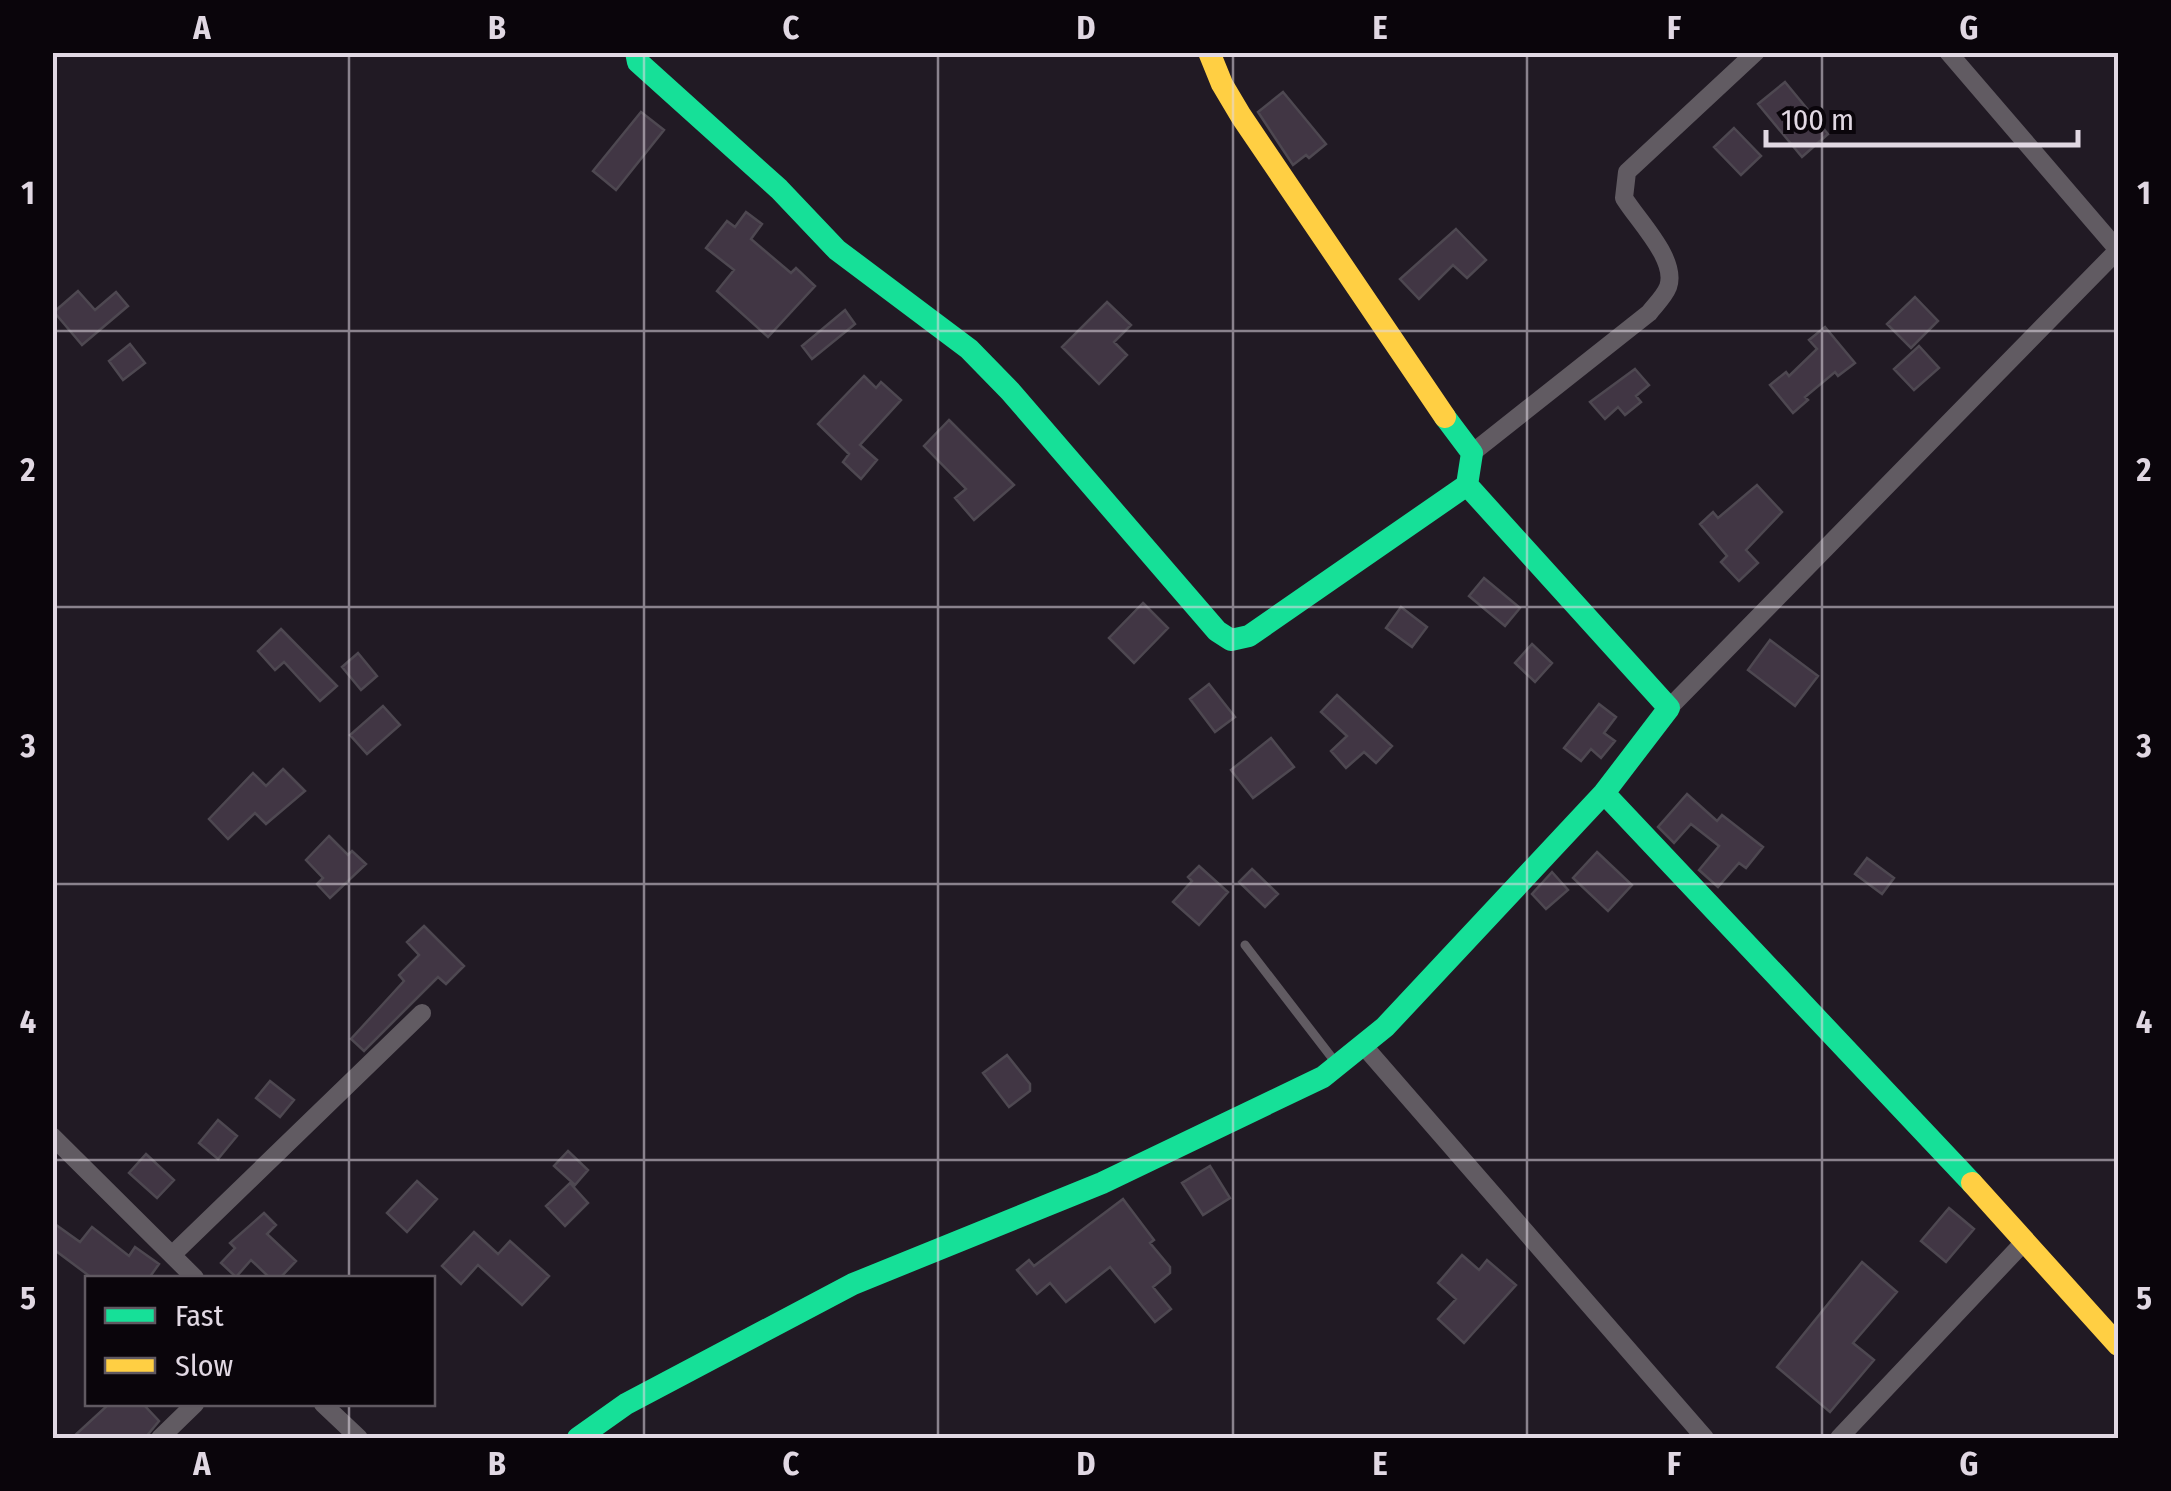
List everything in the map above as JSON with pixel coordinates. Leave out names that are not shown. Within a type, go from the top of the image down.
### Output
[{"type":"street","points":[[636,52],[638,62],[779,189],[837,250],[969,350],[1010,391],[1217,631],[1232,640],[1249,636],[1467,485],[1472,453],[1649,313],[1667,290],[1670,276],[1666,257],[1624,198],[1628,172],[1756,52]]},
{"type":"street","points":[[1209,52],[1212,65],[1299,202],[1404,362],[1472,453]]},
{"type":"street","points":[[578,1438],[626,1404],[853,1284],[1102,1183],[1310,1084],[1385,1027],[1604,792],[1669,708],[2118,250],[1948,52]]},
{"type":"street","points":[[1467,485],[1669,708]]},
{"type":"street","points":[[1604,792],[2026,1240],[2118,1345]]},
{"type":"street","points":[[172,1255],[422,1013]]},
{"type":"street","points":[[1363,1045],[1705,1438]]},
{"type":"street","points":[[52,1136],[194,1276]]},
{"type":"street","points":[[1838,1438],[2026,1240]]},
{"type":"street","points":[[160,1438],[192,1406]]},
{"type":"street","points":[[326,1406],[359,1438]]},
{"type":"lane","points":[[1245,945],[1338,1065]]},
{"type":"building","points":[[1785,82],[1828,134],[1802,157],[1758,104]]},
{"type":"building","points":[[1283,92],[1326,144],[1293,165],[1258,112]]},
{"type":"building","points":[[641,112],[664,130],[616,190],[593,171]]},
{"type":"building","points":[[1734,128],[1761,156],[1741,175],[1714,147]]},
{"type":"building","points":[[746,212],[762,224],[751,239],[791,273],[796,268],[815,286],[768,337],[717,291],[734,270],[706,248],[727,221],[735,227]]},
{"type":"building","points":[[1456,229],[1486,260],[1467,278],[1453,265],[1419,299],[1400,279]]},
{"type":"building","points":[[78,291],[95,310],[116,292],[128,306],[82,345],[54,312]]},
{"type":"building","points":[[1915,297],[1938,321],[1911,348],[1887,324]]},
{"type":"building","points":[[1107,302],[1131,325],[1114,342],[1127,355],[1099,384],[1062,347]]},
{"type":"building","points":[[845,310],[855,324],[812,359],[802,346]]},
{"type":"building","points":[[1825,327],[1855,363],[1838,376],[1835,372],[1805,397],[1808,400],[1793,413],[1770,385],[1786,372],[1789,376],[1817,349],[1809,340]]},
{"type":"building","points":[[130,344],[145,363],[123,380],[109,361]]},
{"type":"building","points":[[1919,346],[1939,368],[1914,390],[1894,369]]},
{"type":"building","points":[[1635,369],[1649,385],[1636,396],[1641,402],[1625,415],[1618,407],[1605,419],[1590,402]]},
{"type":"building","points":[[864,376],[876,388],[881,382],[901,400],[860,445],[877,460],[861,479],[843,462],[849,454],[818,424]]},
{"type":"building","points":[[949,420],[1014,485],[974,520],[955,498],[966,489],[924,446]]},
{"type":"building","points":[[1757,485],[1782,512],[1746,550],[1758,563],[1739,581],[1721,562],[1727,556],[1700,524],[1713,512],[1718,518]]},
{"type":"building","points":[[1484,578],[1520,608],[1505,626],[1469,596]]},
{"type":"building","points":[[1143,603],[1168,628],[1134,663],[1109,638]]},
{"type":"building","points":[[1401,607],[1427,627],[1412,647],[1386,628]]},
{"type":"building","points":[[281,629],[337,686],[320,701],[284,662],[275,670],[258,651]]},
{"type":"building","points":[[1770,640],[1818,676],[1795,706],[1748,670]]},
{"type":"building","points":[[1532,644],[1552,663],[1535,682],[1515,663]]},
{"type":"building","points":[[358,653],[377,676],[361,690],[342,667]]},
{"type":"building","points":[[1209,684],[1235,717],[1215,732],[1190,699]]},
{"type":"building","points":[[1337,695],[1392,746],[1376,763],[1364,752],[1346,768],[1331,751],[1347,736],[1321,712]]},
{"type":"building","points":[[1599,704],[1616,717],[1604,733],[1615,741],[1601,758],[1591,749],[1581,761],[1564,748]]},
{"type":"building","points":[[383,706],[400,725],[367,754],[350,735]]},
{"type":"building","points":[[1271,738],[1294,767],[1253,798],[1231,770]]},
{"type":"building","points":[[283,769],[305,791],[266,824],[255,813],[228,839],[209,819],[253,773],[266,786]]},
{"type":"building","points":[[1687,794],[1717,821],[1722,815],[1763,847],[1746,868],[1739,863],[1718,887],[1699,870],[1719,846],[1691,824],[1674,843],[1658,827]]},
{"type":"building","points":[[329,836],[348,855],[352,851],[366,864],[330,898],[317,884],[323,878],[306,860]]},
{"type":"building","points":[[1597,852],[1632,885],[1608,911],[1573,878]]},
{"type":"building","points":[[1867,858],[1894,878],[1882,894],[1855,874]]},
{"type":"building","points":[[1199,866],[1228,892],[1199,925],[1173,902],[1192,881],[1188,877]]},
{"type":"building","points":[[1252,869],[1278,894],[1265,907],[1239,882]]},
{"type":"building","points":[[1552,872],[1568,890],[1546,909],[1532,894]]},
{"type":"building","points":[[424,926],[464,966],[446,984],[438,977],[364,1051],[351,1039],[404,981],[399,975],[419,955],[407,942]]},
{"type":"building","points":[[1007,1055],[1030,1084],[1030,1091],[1009,1107],[983,1073]]},
{"type":"building","points":[[270,1081],[294,1100],[280,1117],[256,1098]]},
{"type":"building","points":[[218,1120],[237,1136],[218,1159],[199,1143]]},
{"type":"building","points":[[568,1151],[588,1170],[575,1185],[554,1166]]},
{"type":"building","points":[[146,1154],[174,1180],[157,1198],[129,1173]]},
{"type":"building","points":[[1210,1166],[1230,1198],[1203,1215],[1182,1183]]},
{"type":"building","points":[[417,1181],[437,1199],[407,1232],[387,1213]]},
{"type":"building","points":[[570,1183],[588,1203],[565,1226],[546,1206]]},
{"type":"building","points":[[1123,1199],[1170,1267],[1170,1273],[1153,1287],[1171,1309],[1155,1322],[1110,1267],[1066,1302],[1050,1283],[1037,1294],[1017,1270],[1029,1260],[1034,1266]]},
{"type":"building","points":[[1949,1208],[1974,1229],[1946,1262],[1921,1241]]},
{"type":"building","points":[[264,1213],[276,1225],[267,1234],[296,1261],[282,1276],[268,1276],[251,1260],[235,1276],[221,1263],[235,1248],[230,1243]]},
{"type":"building","points":[[52,1222],[80,1242],[92,1227],[129,1256],[135,1247],[159,1264],[150,1276],[89,1276],[52,1248]]},
{"type":"building","points":[[474,1232],[498,1254],[510,1241],[549,1276],[522,1305],[478,1265],[461,1284],[442,1266]]},
{"type":"building","points":[[1462,1255],[1479,1270],[1487,1260],[1516,1285],[1464,1343],[1438,1319],[1456,1299],[1438,1283]]},
{"type":"building","points":[[1862,1262],[1897,1292],[1853,1343],[1874,1360],[1830,1412],[1777,1367]]},
{"type":"building","points":[[107,1406],[145,1406],[159,1421],[145,1438],[72,1438]]},
{"type":"traffic: fast","points":[[636,52],[638,62],[779,189],[837,250],[969,349],[1010,391],[1217,631],[1231,640],[1249,636],[1467,485]]},
{"type":"traffic: fast","points":[[1445,417],[1472,453],[1467,485],[1669,708],[1604,793],[1972,1183]]},
{"type":"traffic: fast","points":[[578,1438],[626,1404],[853,1284],[1102,1183],[1323,1077],[1385,1027],[1604,793]]},
{"type":"traffic: slow","points":[[1209,52],[1241,116],[1445,417]]},
{"type":"traffic: slow","points":[[1972,1183],[2118,1345]]}]
